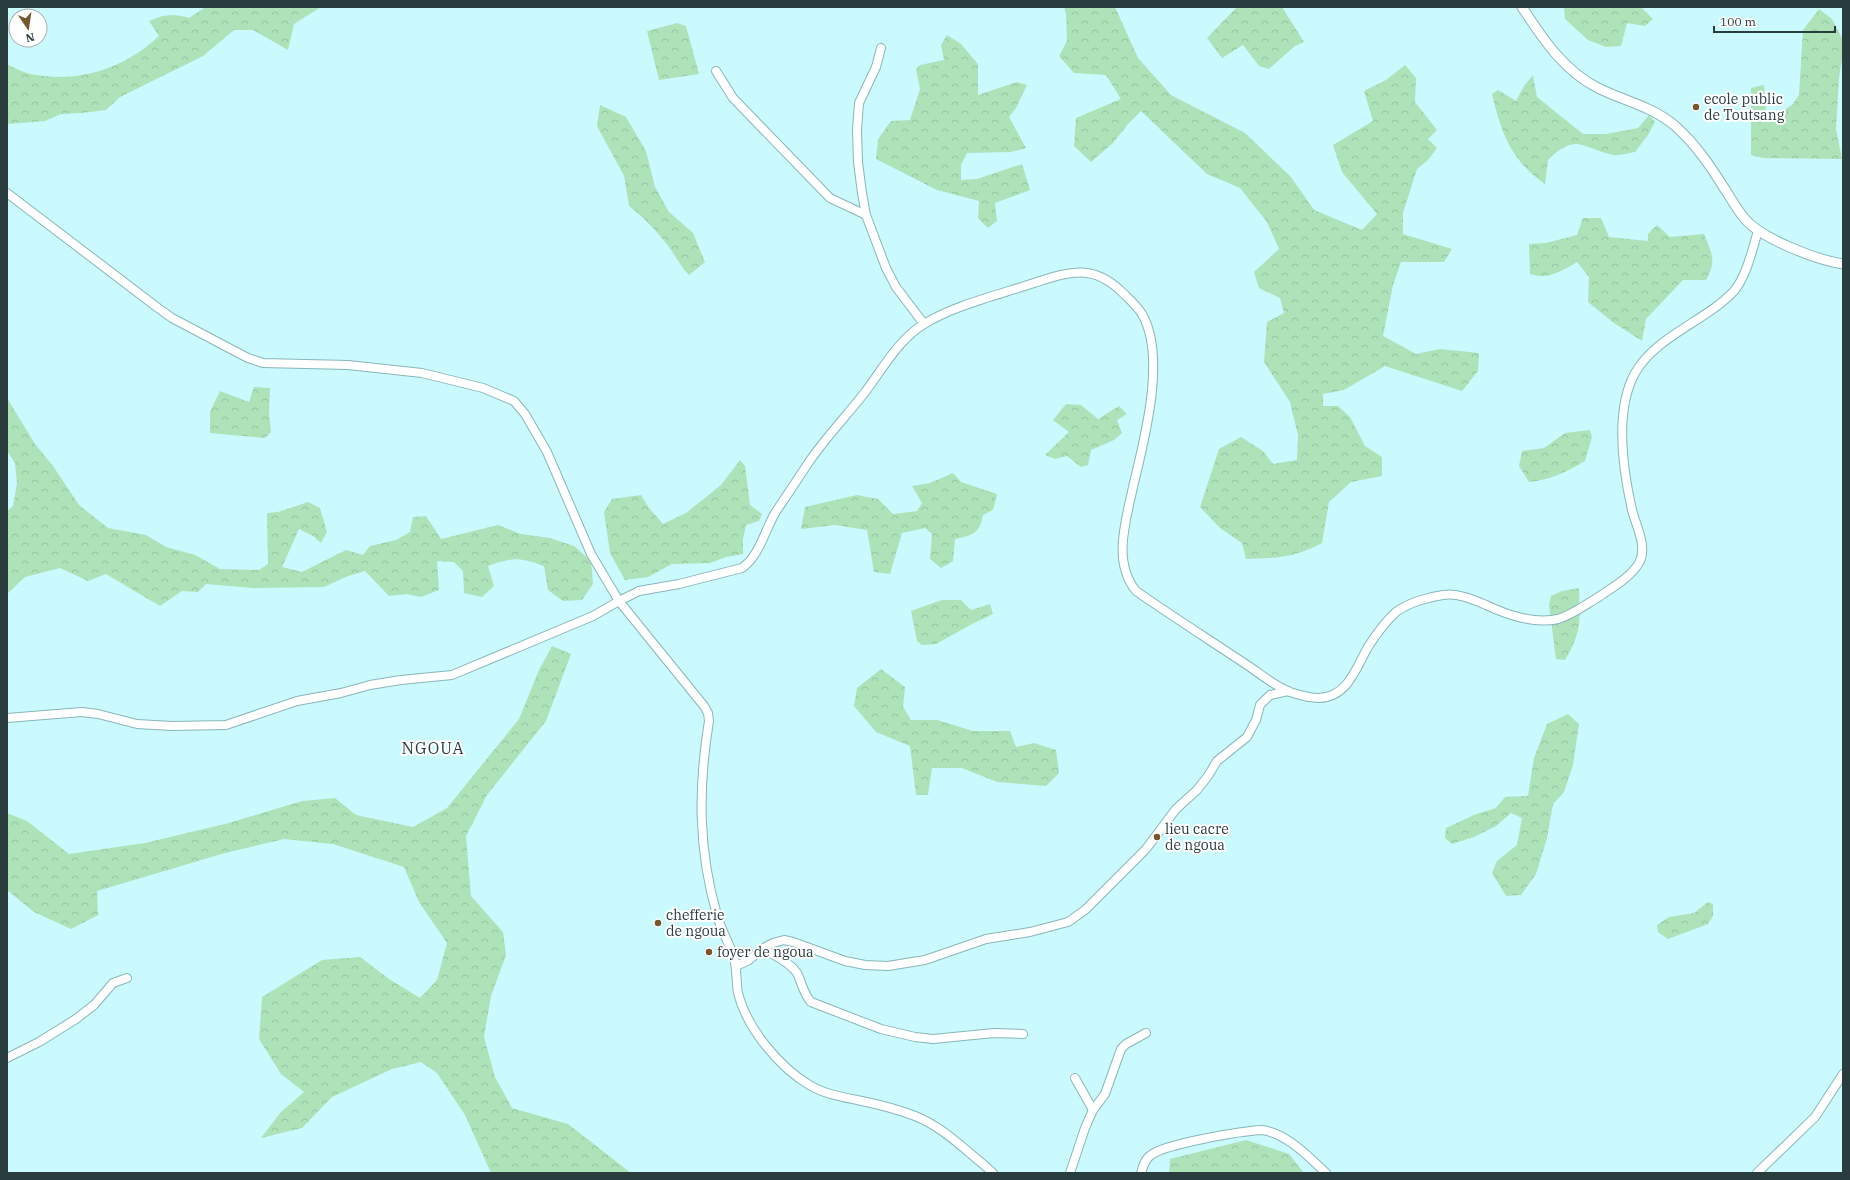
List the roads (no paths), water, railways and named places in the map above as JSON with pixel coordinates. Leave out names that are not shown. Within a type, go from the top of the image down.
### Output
[{"type":"street","points":[[1522,7],[1536,29],[1556,55],[1576,74],[1597,88],[1649,108],[1673,124],[1690,140],[1703,156],[1745,218],[1758,231],[1814,256],[1843,264]]},
{"type":"street","points":[[881,48],[876,67],[859,103],[857,124],[858,162],[866,215],[886,268],[896,287],[924,324]]},
{"type":"street","points":[[716,71],[733,98],[830,198],[866,215]]},
{"type":"street","points":[[7,193],[167,315],[248,358],[263,363],[348,365],[422,373],[483,388],[514,401],[525,414],[547,452],[591,554],[619,601],[704,706],[708,713],[709,721],[700,796],[703,844],[708,882],[718,917],[736,966],[738,993],[743,1006],[760,1038],[773,1055],[785,1067],[811,1086],[823,1092],[878,1105],[926,1120],[993,1173]]},
{"type":"street","points":[[7,718],[82,712],[144,724],[172,726],[226,725],[297,701],[340,693],[370,685],[401,680],[452,675],[593,616],[639,591],[742,568],[749,563],[754,556],[774,514],[811,459],[859,400],[900,345],[924,324],[956,309],[1072,272],[1088,272],[1103,277],[1130,299],[1142,315],[1153,349],[1154,371],[1151,398],[1125,520],[1123,561],[1128,581],[1142,596],[1288,691],[1320,698],[1335,695],[1345,687],[1357,670],[1369,646],[1384,626],[1396,613],[1416,602],[1443,595],[1457,595],[1470,598],[1510,614],[1532,620],[1560,618],[1595,599],[1632,572],[1640,561],[1642,549],[1632,509],[1622,452],[1623,416],[1633,376],[1641,363],[1652,352],[1735,289],[1743,275],[1758,231]]},
{"type":"street","points":[[736,966],[749,960],[773,942],[784,940],[845,961],[865,965],[888,966],[925,960],[986,939],[1042,930],[1068,922],[1085,910],[1146,849],[1176,809],[1197,790],[1217,761],[1247,737],[1256,720],[1260,705],[1270,695],[1288,691]]},
{"type":"street","points":[[762,949],[792,968],[799,977],[803,991],[811,1002],[897,1034],[933,1039],[994,1033],[1023,1034]]},
{"type":"street","points":[[7,1058],[39,1042],[76,1019],[94,1004],[113,983],[127,978]]},
{"type":"street","points":[[1070,1173],[1085,1128],[1093,1110],[1105,1094],[1123,1046],[1146,1033]]},
{"type":"street","points":[[1757,1173],[1815,1117],[1843,1074]]},
{"type":"street","points":[[1075,1078],[1093,1110]]},
{"type":"street","points":[[1141,1173],[1144,1162],[1149,1156],[1165,1148],[1262,1130],[1271,1131],[1282,1137],[1326,1173]]},
{"type":"place","name":"ecole public de Toutsang","points":[[1696,107]]},
{"type":"place","name":"lieu cacre de ngoua","points":[[1157,837]]},
{"type":"place","name":"chefferie de ngoua","points":[[658,923]]},
{"type":"place","name":"foyer de ngoua","points":[[709,952]]},
{"type":"district","name":"NGOUA","points":[[433,748]]}]
